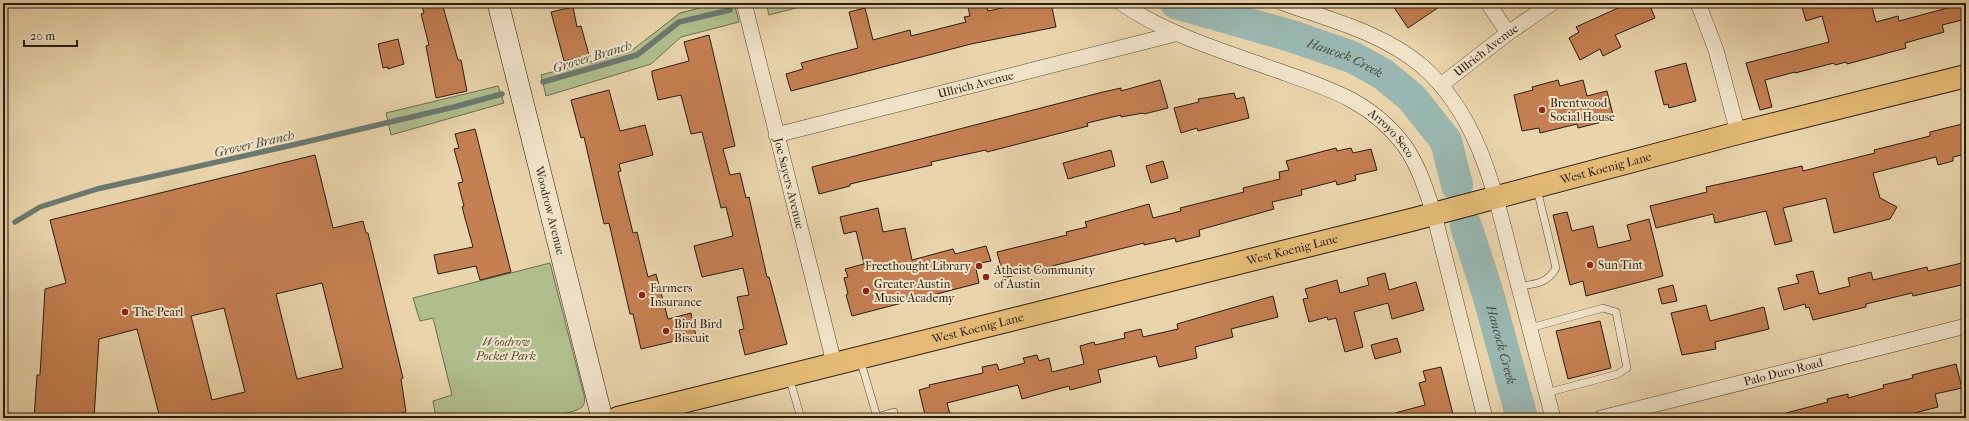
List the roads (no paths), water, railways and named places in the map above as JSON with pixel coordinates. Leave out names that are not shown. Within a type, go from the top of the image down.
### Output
[{"type":"main road","name":"West Koenig Lane","points":[[618,418],[1434,214],[1738,133],[1966,76]]},
{"type":"street","name":"Woodrow Avenue","points":[[498,3],[602,418]]},
{"type":"street","name":"Joe Sayers Avenue","points":[[744,3],[834,363]]},
{"type":"street","name":"Arroyo Seco","points":[[1121,3],[1175,34],[1337,91],[1366,108],[1386,125],[1404,146],[1418,169],[1434,214],[1485,418]]},
{"type":"street","points":[[1283,3],[1366,32],[1396,48],[1422,66],[1441,84],[1460,110],[1474,134],[1496,198],[1553,418]]},
{"type":"street","points":[[1488,3],[1508,33]]},
{"type":"street","name":"Ullrich Avenue","points":[[1441,84],[1508,33],[1552,3]]},
{"type":"street","points":[[1698,3],[1716,50],[1738,133]]},
{"type":"street","name":"Ullrich Avenue","points":[[776,135],[1175,34]]},
{"type":"street","name":"Palo Duro Road","points":[[1601,418],[1966,326]]},
{"type":"lane","points":[[1519,286],[1540,283],[1552,277],[1556,268],[1536,187]]},
{"type":"lane","points":[[1530,328],[1603,308],[1616,312],[1627,368],[1618,374],[1546,393]]},
{"type":"lane","points":[[860,357],[874,417],[894,412]]},
{"type":"lane","points":[[788,375],[801,418]]},
{"type":"waterway","name":"Hancock Creek","points":[[1176,3],[1291,36],[1352,57],[1383,74],[1412,98],[1446,141],[1457,185]]},
{"type":"waterway","name":"Grover Branch","points":[[543,82],[637,55],[679,22],[730,10]]},
{"type":"waterway","name":"Grover Branch","points":[[15,222],[40,207],[97,189],[297,144],[454,107],[502,94]]},
{"type":"waterway","name":"Hancock Creek","points":[[1466,226],[1488,294],[1522,418]]},
{"type":"place","name":"Brentwood Social House","points":[[1542,110]]},
{"type":"place","name":"Sun Tint","points":[[1590,265]]},
{"type":"place","name":"Freethought Library","points":[[979,266]]},
{"type":"place","name":"Atheist Community of Austin","points":[[986,277]]},
{"type":"place","name":"Greater Austin Music Academy","points":[[866,291]]},
{"type":"place","name":"Farmers Insurance","points":[[642,295]]},
{"type":"place","name":"The Pearl","points":[[125,312]]},
{"type":"place","name":"Bird Bird Biscuit","points":[[666,331]]},
{"type":"park label","name":"Woodrow Pocket Park","points":[[506,349]]}]
